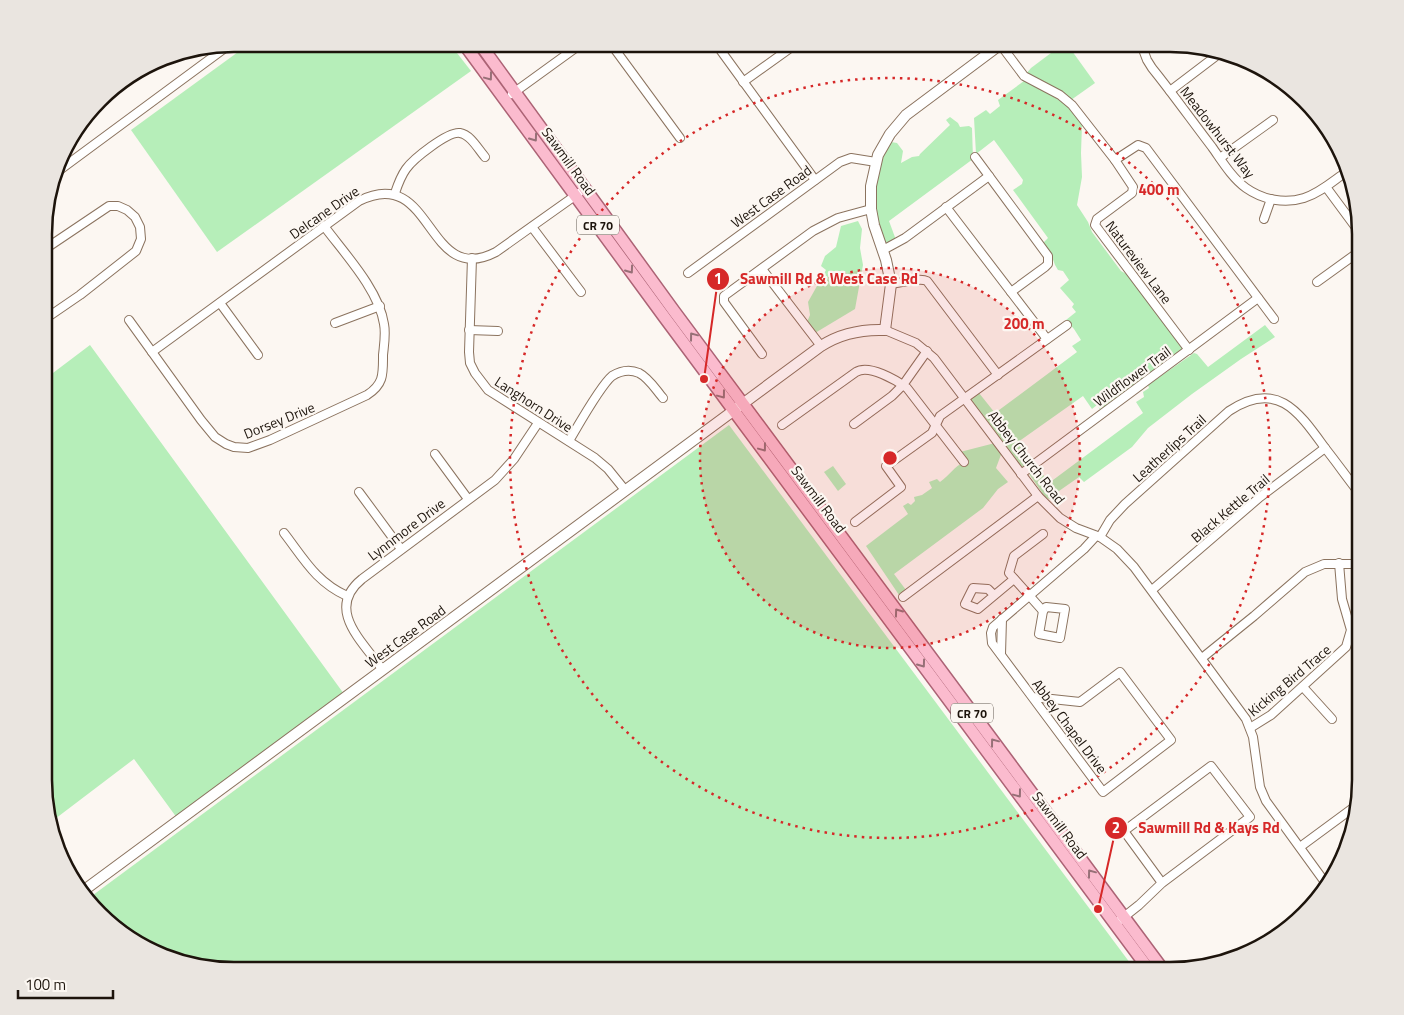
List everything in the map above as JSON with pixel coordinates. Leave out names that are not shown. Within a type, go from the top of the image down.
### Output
[{"type":"main road","name":"Sawmill Road","points":[[471,52],[510,96],[1119,920],[1156,962]]},
{"type":"main road","name":"Sawmill Road","points":[[485,52],[510,96]]},
{"type":"main road","points":[[885,330],[891,284],[871,209],[871,186],[876,162],[882,147],[900,120],[989,52]]},
{"type":"main road","name":"Abbey Church Road","points":[[738,406],[821,346],[845,334],[864,330],[885,330]]},
{"type":"main road","name":"West Case Road","points":[[87,888],[738,406]]},
{"type":"main road","name":"Sawmill Road","points":[[1119,920],[1145,962]]},
{"type":"street","points":[[510,96],[570,52]]},
{"type":"street","points":[[618,52],[680,138]]},
{"type":"street","points":[[722,52],[815,180]]},
{"type":"street","points":[[743,82],[785,52]]},
{"type":"street","name":"Natureview Lane","points":[[1006,52],[1024,76],[1060,94],[1072,105],[1115,160],[1133,187],[1130,194],[1097,219],[1095,225],[1189,350]]},
{"type":"street","name":"Meadowhurst Way","points":[[1144,52],[1147,60],[1170,91],[1245,188],[1271,199],[1290,201],[1306,198],[1342,175]]},
{"type":"street","points":[[66,165],[218,53]]},
{"type":"street","points":[[1170,91],[1213,58]]},
{"type":"street","points":[[1220,158],[1273,120]]},
{"type":"street","points":[[485,157],[468,136],[460,133],[451,135],[410,164],[398,183],[395,193],[415,208],[443,245],[456,254],[472,258],[484,257],[496,252],[580,192]]},
{"type":"street","points":[[1115,160],[1138,145],[1146,148],[1274,319]]},
{"type":"street","points":[[975,157],[1048,256],[1048,264],[1045,267],[1011,292]]},
{"type":"street","name":"West Case Road","points":[[688,274],[846,159],[857,158],[876,162]]},
{"type":"street","points":[[882,250],[905,238],[989,176]]},
{"type":"street","points":[[1326,187],[1351,221]]},
{"type":"street","name":"Delcane Drive","points":[[152,352],[368,196],[395,193]]},
{"type":"street","points":[[1264,219],[1271,199]]},
{"type":"street","points":[[52,244],[109,206],[118,206],[127,210],[135,217],[140,227],[141,239],[136,251],[127,260],[52,314]]},
{"type":"street","points":[[946,207],[1047,339]]},
{"type":"street","points":[[762,354],[723,298],[812,231],[838,218],[871,209]]},
{"type":"street","points":[[324,226],[371,290],[380,306],[335,323]]},
{"type":"street","points":[[532,227],[581,292]]},
{"type":"street","points":[[1317,282],[1352,257]]},
{"type":"street","name":"Langhorn Drive","points":[[472,258],[469,358],[480,382],[497,396],[601,464],[615,477],[624,490]]},
{"type":"street","points":[[762,269],[821,346]]},
{"type":"street","points":[[891,284],[921,279],[927,281],[998,375]]},
{"type":"street","name":"Wildflower Trail","points":[[1021,474],[1258,298]]},
{"type":"street","points":[[220,303],[258,355]]},
{"type":"street","name":"Dorsey Drive","points":[[128,320],[215,437],[226,444],[243,448],[252,447],[270,440],[367,395],[376,388],[380,383],[383,372],[385,326],[380,306]]},
{"type":"street","points":[[855,522],[901,486],[886,466],[932,433],[940,416],[1067,325]]},
{"type":"street","points":[[469,330],[498,331]]},
{"type":"street","name":"Abbey Church Road","points":[[885,330],[916,343],[927,351],[940,365],[1038,496],[1060,518],[1076,528],[1098,536],[1124,555],[1152,590],[1239,708],[1250,728],[1255,746],[1257,775],[1260,787],[1270,808],[1323,878]]},
{"type":"street","points":[[854,424],[892,396],[903,385],[927,351]]},
{"type":"street","points":[[782,425],[864,369],[897,380],[903,385],[964,462]]},
{"type":"street","points":[[569,442],[603,386],[618,373],[631,371],[638,373],[650,382],[663,398]]},
{"type":"street","name":"Leatherlips Trail","points":[[1098,536],[1125,504],[1230,411],[1248,401],[1269,399],[1284,403],[1297,412],[1325,448]]},
{"type":"street","name":"Lynnmore Drive","points":[[347,596],[357,582],[495,480],[506,469],[538,423]]},
{"type":"street","points":[[1325,448],[1352,483]]},
{"type":"street","name":"Black Kettle Trail","points":[[1152,590],[1260,497],[1325,448]]},
{"type":"street","points":[[435,454],[468,499]]},
{"type":"street","points":[[359,492],[401,549]]},
{"type":"street","points":[[903,597],[1038,496]]},
{"type":"street","points":[[284,533],[318,578],[326,585],[347,596],[346,609],[349,621],[382,669]]},
{"type":"street","points":[[1043,534],[1014,556],[1009,573],[1043,611]]},
{"type":"street","name":"Abbey Chapel Drive","points":[[1032,697],[1080,702],[1120,672],[1171,740],[1103,792],[1032,697],[992,643],[993,627],[1098,536]]},
{"type":"street","points":[[1339,563],[1341,589],[1350,627],[1350,637]]},
{"type":"street","points":[[1202,658],[1305,572],[1324,564],[1352,564]]},
{"type":"street","points":[[994,596],[1014,579]]},
{"type":"street","points":[[1046,607],[1065,609],[1060,638],[1039,634],[1043,611],[1046,607]]},
{"type":"street","name":"Kicking Bird Trace","points":[[1250,728],[1271,715],[1304,687],[1344,650],[1350,637]]},
{"type":"street","points":[[1304,687],[1332,719]]},
{"type":"street","points":[[1119,920],[1139,905],[1162,883],[1250,817],[1211,766],[1124,832],[1162,883]]},
{"type":"street","points":[[1300,847],[1349,812]]},
{"type":"green space","points":[[238,52],[456,52],[471,71],[217,252],[131,130]]},
{"type":"green space","points":[[1052,52],[1073,52],[1095,83],[1071,100],[1025,75]]},
{"type":"green space","points":[[1024,81],[1043,90],[1068,106],[1082,124],[1082,177],[1077,205],[1092,232],[1121,271],[1128,275],[1183,349],[1101,411],[1097,405],[1092,409],[1083,396],[1018,442],[1032,462],[1022,470],[970,399],[979,393],[995,413],[1077,352],[1072,346],[1081,340],[1066,320],[1076,312],[1072,307],[1074,304],[1060,288],[1069,280],[1063,271],[1058,270],[1051,254],[1043,243],[1048,238],[1013,190],[1022,184],[1023,180],[994,140],[976,154],[974,118],[986,110],[990,114],[1000,106],[998,100]]},
{"type":"green space","points":[[950,117],[960,127],[969,126],[972,128],[973,159],[889,221],[896,240],[887,246],[879,225],[874,191],[877,169],[882,156],[891,142],[897,143],[903,151],[901,163],[912,157],[919,156],[950,125],[946,120]]},
{"type":"green space","points":[[858,221],[862,229],[860,248],[863,265],[855,309],[815,333],[807,322],[810,315],[808,302],[826,270],[821,266],[825,256],[836,247],[841,226]]},
{"type":"green space","points":[[1265,325],[1275,337],[1192,394],[1148,428],[1132,447],[1084,482],[1079,477],[1059,491],[1054,498],[1049,499],[1045,497],[1029,474],[1035,469],[1039,469],[1049,483],[1143,413],[1136,402],[1144,397],[1143,392],[1149,388],[1148,385],[1194,353],[1208,367]]},
{"type":"green space","points":[[90,345],[344,694],[177,818],[134,759],[56,818],[52,780],[52,374]]},
{"type":"green space","points":[[729,425],[1129,962],[223,962],[187,956],[154,944],[133,932],[114,917],[93,895]]},
{"type":"green space","points":[[995,443],[1002,452],[996,468],[1008,482],[998,489],[983,508],[894,574],[906,590],[899,595],[866,546],[908,514],[903,506],[908,503],[911,505],[915,501],[914,497],[922,495],[932,488],[929,482],[937,479],[940,482],[965,462],[960,452]]},
{"type":"green space","points":[[833,466],[846,484],[838,491],[824,472]]},
{"type":"place","name":"Sawmill Rd & West Case Rd","points":[[704,379]]},
{"type":"place","name":"Sawmill Rd & Kays Rd","points":[[1098,909]]}]
